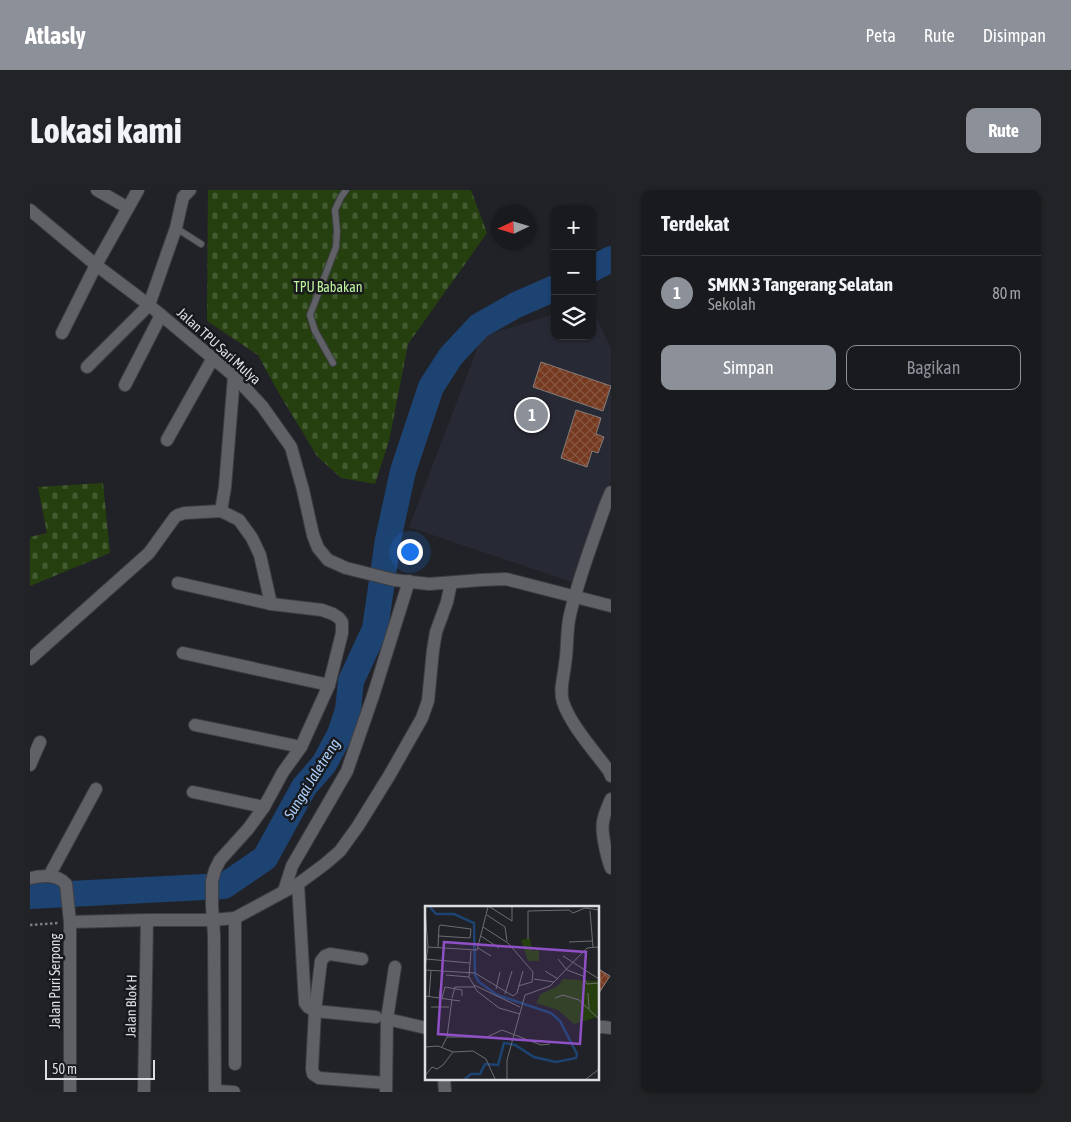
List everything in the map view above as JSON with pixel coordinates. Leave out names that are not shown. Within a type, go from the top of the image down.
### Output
[{"type":"street","points":[[98,190],[128,208]]},
{"type":"street","points":[[62,334],[96,265],[138,190]]},
{"type":"street","points":[[87,367],[149,305],[176,228],[183,197],[190,190]]},
{"type":"street","name":"Jalan TPU Sari Mulya","points":[[30,210],[213,358],[234,376],[262,406],[291,447],[313,535],[318,548],[328,560],[346,568],[394,580],[409,581]]},
{"type":"street","points":[[125,385],[161,315]]},
{"type":"street","points":[[167,440],[213,358]]},
{"type":"street","points":[[221,511],[225,487],[234,376]]},
{"type":"street","points":[[611,492],[574,597],[569,617],[566,664],[561,689],[565,708],[580,732],[610,771],[611,776]]},
{"type":"street","points":[[30,658],[149,553],[168,526],[178,515],[185,513],[221,511],[239,520],[252,538],[260,555],[271,604]]},
{"type":"street","points":[[284,891],[292,866],[347,771],[409,581],[429,584],[506,579],[611,606]]},
{"type":"street","points":[[178,583],[271,604],[322,610],[333,614],[340,620],[342,633],[328,685],[300,747],[248,829],[220,860],[212,881],[215,1091],[234,1092]]},
{"type":"street","points":[[235,1064],[235,918],[298,884],[325,864],[340,851],[358,826],[390,776],[422,718],[428,701],[436,632],[447,602],[451,583]]},
{"type":"street","points":[[183,654],[328,685]]},
{"type":"street","points":[[195,725],[300,747]]},
{"type":"street","points":[[30,765],[40,742]]},
{"type":"street","points":[[49,876],[96,789]]},
{"type":"street","points":[[192,792],[264,806]]},
{"type":"street","points":[[611,799],[602,822],[603,835],[611,868]]},
{"type":"street","points":[[30,878],[49,876],[58,878],[66,884],[70,918]]},
{"type":"street","points":[[298,884],[305,1004],[315,1011],[382,1018],[425,1028]]},
{"type":"street","name":"Jalan Puri Serpong","points":[[70,1092],[70,918],[147,920],[235,918]]},
{"type":"street","name":"Jalan Blok H","points":[[144,1092],[147,920]]},
{"type":"street","points":[[362,959],[330,954],[326,955],[321,961],[315,1011],[312,1069],[313,1074],[318,1078],[386,1088],[382,1018],[395,967]]},
{"type":"street","points":[[598,1027],[611,1028]]},
{"type":"lane","points":[[333,363],[315,331],[310,315],[336,247],[335,210],[346,190]]},
{"type":"lane","points":[[176,228],[201,244]]},
{"type":"path","points":[[30,926],[70,918]]},
{"type":"shaded area","points":[[551,315],[551,340],[596,340],[596,316],[611,348],[611,481],[574,583],[409,527],[482,336]]},
{"type":"green space","name":"TPU Babakan","points":[[208,190],[471,190],[487,233],[408,344],[389,441],[375,484],[341,478],[317,456],[258,355],[207,321]]},
{"type":"green space","points":[[103,483],[110,553],[30,586],[30,537],[47,533],[38,487]]},
{"type":"building","points":[[541,362],[611,386],[603,411],[533,387]]},
{"type":"building","points":[[576,410],[601,418],[596,434],[604,437],[598,453],[592,451],[587,467],[561,458]]},
{"type":"building","points":[[598,969],[610,976],[598,994]]},
{"type":"waterway","name":"Sungai Jaletreng","points":[[596,267],[611,259]]},
{"type":"waterway","name":"Sungai Jaletreng","points":[[30,896],[224,886],[265,858],[304,787],[324,764],[340,734],[348,710],[351,681],[375,629],[388,540],[403,471],[431,387],[451,356],[479,326],[516,305],[551,290]]},
{"type":"place","name":"SMKN 3 Tangerang Selatan","points":[[532,415]]}]
